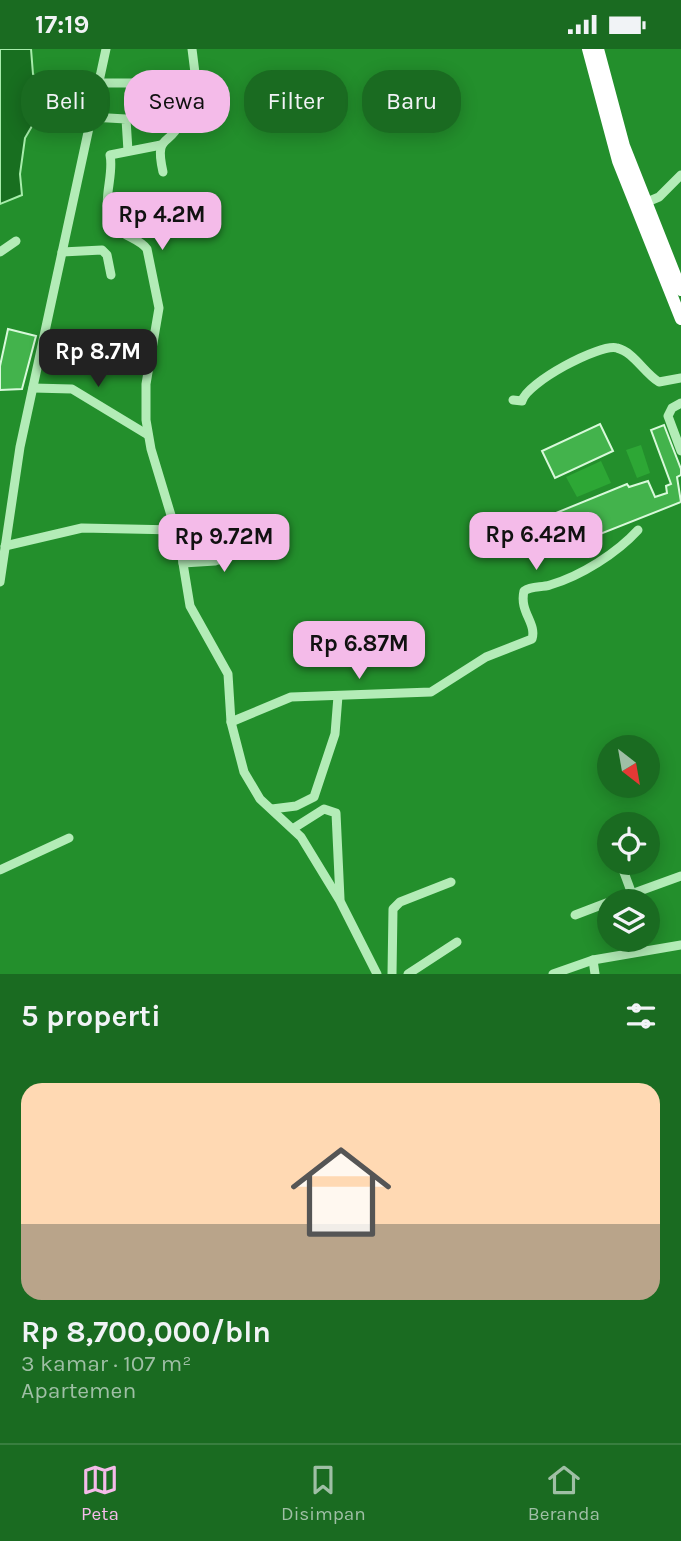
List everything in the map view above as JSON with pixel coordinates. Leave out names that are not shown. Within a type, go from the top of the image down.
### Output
[{"type":"highway","points":[[588,49],[618,162],[681,319]]},
{"type":"highway","points":[[598,49],[624,146],[681,290]]},
{"type":"street","points":[[102,70],[106,49]]},
{"type":"street","points":[[192,49],[195,70]]},
{"type":"street","points":[[110,118],[126,119],[128,151]]},
{"type":"street","points":[[0,582],[20,447],[88,133]]},
{"type":"street","points":[[163,172],[159,153],[161,145],[172,133]]},
{"type":"street","points":[[161,145],[110,155],[113,170],[107,205],[116,227],[145,246],[159,308],[146,384],[148,435],[176,530],[195,619],[228,674],[231,722],[244,772],[254,792],[294,828],[340,901],[377,974]]},
{"type":"street","points":[[646,202],[659,197],[681,175]]},
{"type":"street","points":[[0,252],[16,241]]},
{"type":"street","points":[[62,252],[102,250],[108,258],[111,275]]},
{"type":"street","points":[[513,400],[522,401],[523,395],[539,382],[598,349],[616,347],[627,352],[647,375],[659,382],[681,378]]},
{"type":"street","points":[[33,387],[72,389],[148,435]]},
{"type":"street","points":[[681,404],[672,408],[668,416],[681,451]]},
{"type":"street","points":[[5,546],[82,528],[176,530]]},
{"type":"street","points":[[231,722],[291,697],[312,694],[338,696],[431,692],[486,657],[527,643],[534,634],[523,610],[524,591],[550,585],[578,572],[619,548],[638,530]]},
{"type":"street","points":[[183,563],[215,561],[254,546]]},
{"type":"street","points":[[272,809],[296,806],[314,797],[334,734],[338,696]]},
{"type":"street","points":[[294,828],[324,809],[336,814],[340,901]]},
{"type":"street","points":[[0,870],[69,838]]},
{"type":"street","points":[[646,889],[681,876]]},
{"type":"street","points":[[392,974],[393,909],[400,902],[451,882]]},
{"type":"street","points":[[576,915],[597,907]]},
{"type":"street","points":[[408,974],[457,942]]},
{"type":"street","points":[[553,974],[593,960],[681,945]]},
{"type":"street","points":[[593,960],[594,974]]},
{"type":"shaded area","points":[[0,49],[31,49],[33,70],[21,70],[21,133],[28,133],[20,174],[22,195],[0,204]]},
{"type":"shaded area","points":[[641,445],[650,473],[637,478],[626,450]]},
{"type":"shaded area","points":[[601,461],[611,483],[577,497],[566,477]]},
{"type":"building","points":[[8,329],[36,336],[22,389],[0,390],[0,366]]},
{"type":"building","points":[[600,424],[613,451],[555,478],[542,451]]},
{"type":"building","points":[[664,425],[681,469],[681,475],[677,477],[681,502],[542,557],[529,524],[627,484],[629,487],[648,481],[655,497],[667,493],[666,486],[671,484],[651,430]]}]
